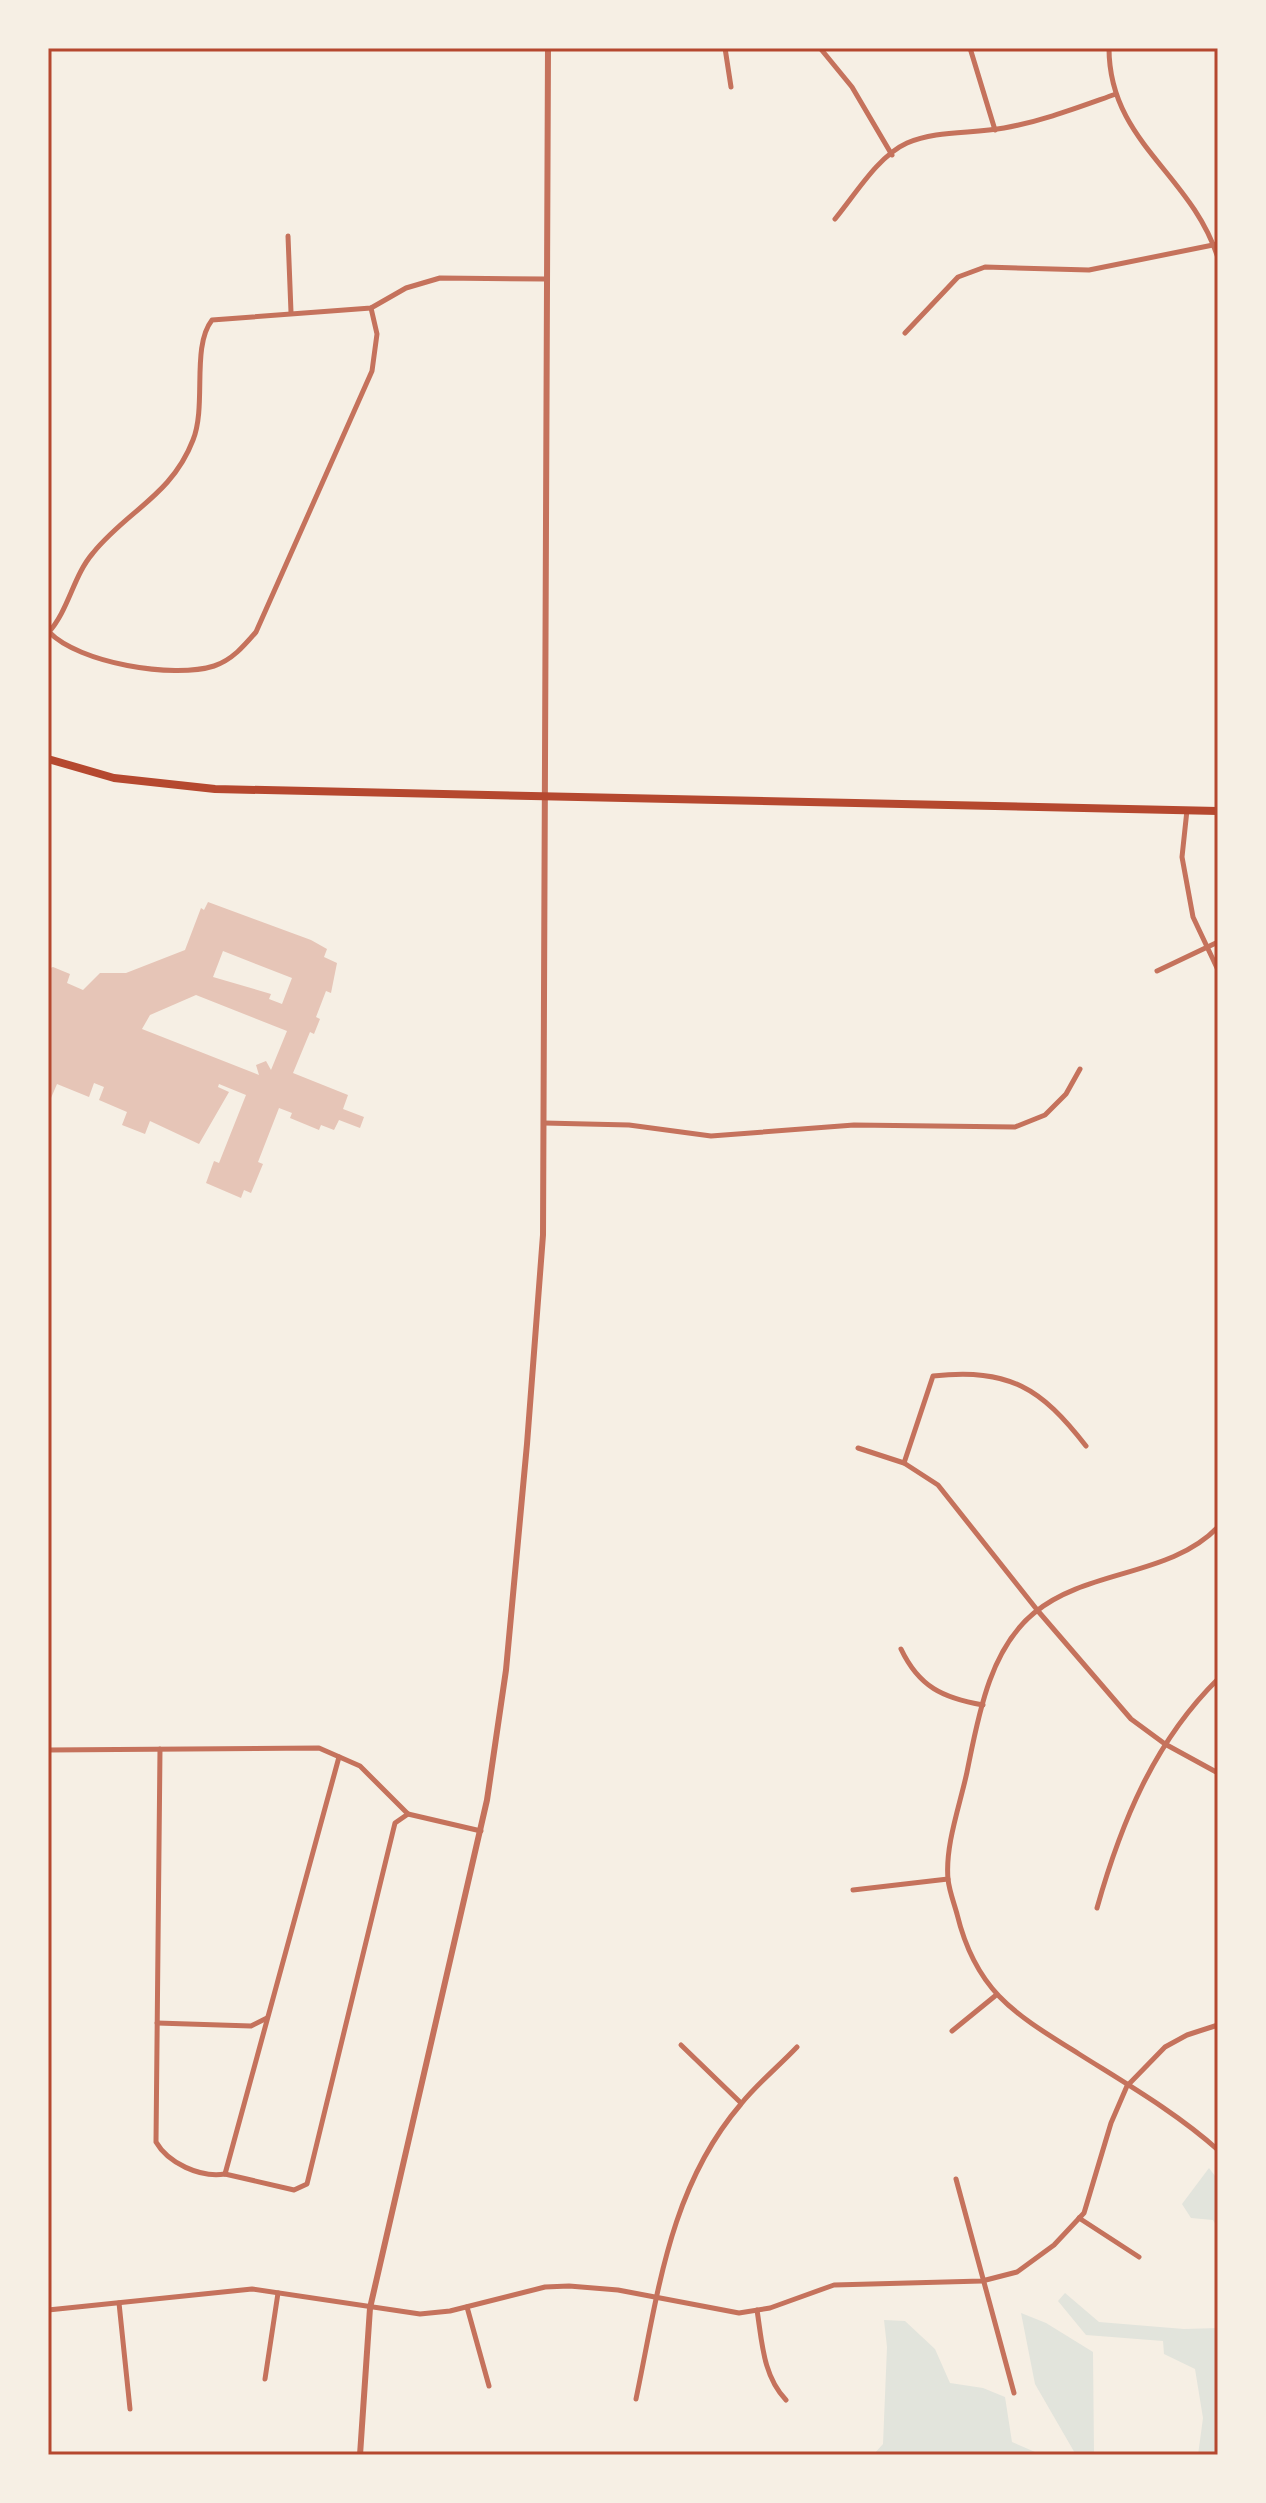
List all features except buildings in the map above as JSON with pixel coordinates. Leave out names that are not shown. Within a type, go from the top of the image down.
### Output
[{"type":"main road","points":[[48,759],[114,778],[168,786],[1218,811]]},
{"type":"street","points":[[360,2455],[370,2308],[394,2193],[481,1831],[506,1670],[527,1444],[543,1235],[548,48]]},
{"type":"street","points":[[725,48],[731,87]]},
{"type":"street","points":[[820,48],[852,87],[892,155]]},
{"type":"street","points":[[970,48],[995,130]]},
{"type":"street","points":[[1109,48],[1109,73],[1125,120],[1197,209],[1216,244],[1218,258]]},
{"type":"street","points":[[835,219],[904,144],[931,135],[995,130],[1047,118],[1116,94]]},
{"type":"street","points":[[288,236],[291,312]]},
{"type":"street","points":[[905,333],[958,277],[985,267],[1089,270],[1216,244]]},
{"type":"street","points":[[371,308],[377,334],[372,371],[256,632],[240,651],[212,666],[163,670],[81,652],[49,632],[93,553],[157,496],[185,457],[199,414],[207,326],[220,317],[371,308],[406,288],[440,278],[545,279]]},
{"type":"street","points":[[1187,810],[1182,857],[1193,917],[1218,970]]},
{"type":"street","points":[[1157,971],[1218,942]]},
{"type":"street","points":[[544,1123],[629,1125],[711,1136],[854,1125],[1015,1127],[1045,1115],[1066,1094],[1080,1069]]},
{"type":"street","points":[[904,1463],[933,1376],[955,1374],[1028,1386],[1057,1408],[1086,1446]]},
{"type":"street","points":[[858,1448],[904,1463],[938,1485],[1038,1611],[1131,1719],[1165,1744],[1218,1773]]},
{"type":"street","points":[[1218,1527],[1207,1538],[1164,1560],[1082,1585],[1038,1611],[1007,1646],[989,1682],[983,1705],[949,1858],[948,1879],[971,1957],[995,1996],[1037,2030],[1127,2086],[1218,2150]]},
{"type":"street","points":[[901,1649],[919,1680],[934,1692],[983,1705]]},
{"type":"street","points":[[1097,1908],[1127,1813],[1165,1744],[1195,1702],[1218,1679]]},
{"type":"street","points":[[48,1750],[319,1748],[360,1766],[408,1814],[481,1831]]},
{"type":"street","points":[[160,1749],[156,2142],[173,2161],[213,2176],[225,2174],[294,2190],[307,2184],[395,1823],[408,1814]]},
{"type":"street","points":[[225,2174],[339,1757]]},
{"type":"street","points":[[853,1890],[948,1879]]},
{"type":"street","points":[[952,2031],[995,1996]]},
{"type":"street","points":[[157,2023],[251,2026],[268,2018]]},
{"type":"street","points":[[48,2310],[252,2289],[420,2314],[467,2307],[545,2287],[569,2286],[618,2290],[657,2300],[739,2313],[834,2285],[982,2281],[1017,2272],[1054,2245],[1084,2213],[1111,2123],[1127,2086],[1165,2047],[1218,2025]]},
{"type":"street","points":[[681,2045],[741,2103]]},
{"type":"street","points":[[636,2399],[673,2222],[698,2166],[741,2103],[797,2047]]},
{"type":"street","points":[[956,2179],[1014,2393]]},
{"type":"street","points":[[1079,2218],[1139,2257]]},
{"type":"street","points":[[265,2379],[278,2293]]},
{"type":"street","points":[[119,2303],[130,2409]]},
{"type":"street","points":[[467,2307],[489,2386]]},
{"type":"street","points":[[757,2310],[766,2365],[771,2380],[786,2400]]},
{"type":"shaded area","points":[[1209,2168],[1218,2180],[1218,2229],[1213,2220],[1191,2218],[1182,2204]]},
{"type":"shaded area","points":[[1065,2293],[1099,2322],[1184,2329],[1218,2328],[1218,2455],[1198,2455],[1203,2418],[1195,2369],[1164,2354],[1163,2341],[1086,2335],[1058,2301]]},
{"type":"shaded area","points":[[1021,2313],[1046,2323],[1093,2352],[1094,2452],[1112,2455],[1076,2455],[1035,2384]]},
{"type":"shaded area","points":[[884,2320],[905,2321],[935,2349],[950,2383],[983,2388],[1005,2397],[1012,2442],[1042,2455],[873,2455],[883,2444],[887,2347]]}]
